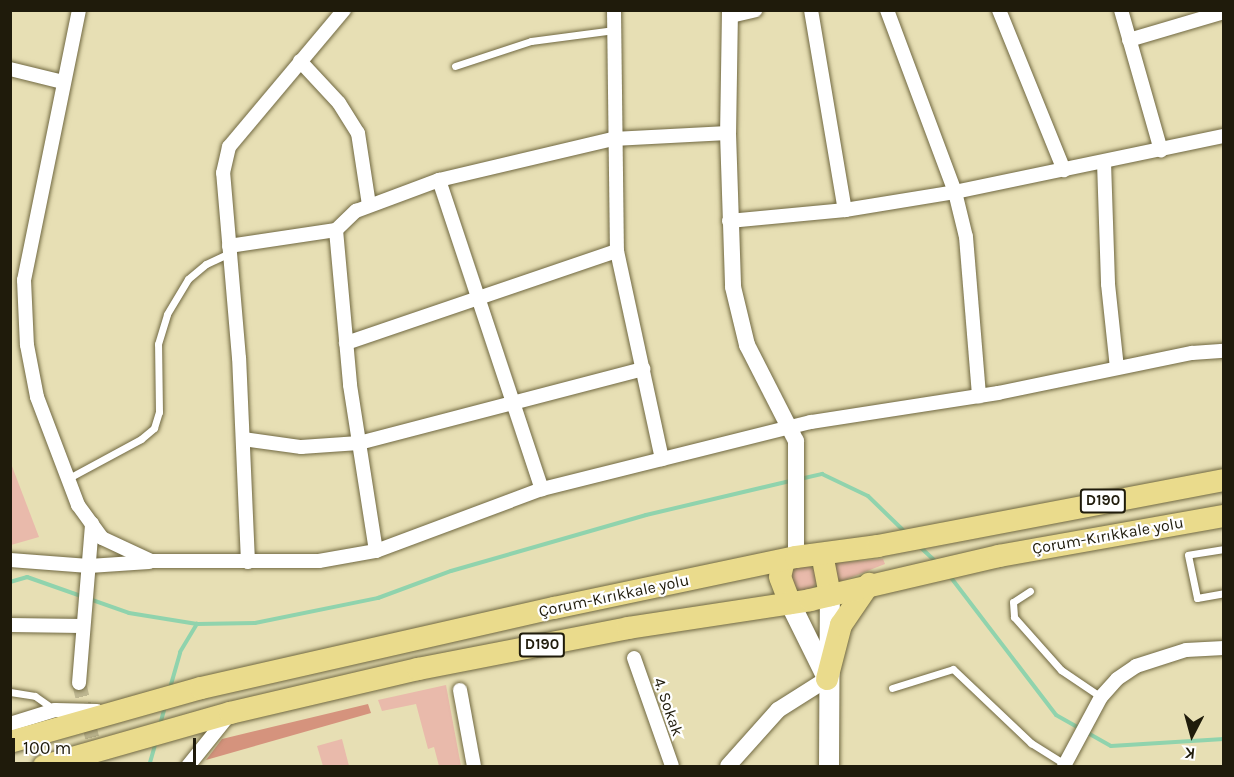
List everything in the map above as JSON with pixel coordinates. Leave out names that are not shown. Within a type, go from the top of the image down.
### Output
[{"type":"highway","name":"Çorum-Kırıkkale yolu","points":[[10,742],[201,688],[384,645],[790,559],[878,546],[1224,480]]},
{"type":"highway","name":"Çorum-Kırıkkale yolu","points":[[44,766],[230,713],[494,654],[790,603],[999,556],[1224,516]]},
{"type":"highway","points":[[822,554],[830,595]]},
{"type":"highway","points":[[790,559],[780,577],[790,603]]},
{"type":"highway","points":[[827,679],[841,625],[877,583]]},
{"type":"main road","points":[[829,766],[827,679],[830,595]]},
{"type":"main road","points":[[790,603],[827,679]]},
{"type":"street","points":[[79,10],[24,280],[27,345],[37,397],[67,479],[92,524],[102,538],[151,561]]},
{"type":"street","points":[[248,562],[243,439],[223,173],[229,147],[344,10]]},
{"type":"street","points":[[614,10],[613,138],[616,251],[644,369],[662,459]]},
{"type":"street","points":[[755,10],[730,13],[728,133],[729,221],[733,287],[747,345],[793,435],[795,506],[790,559]]},
{"type":"street","points":[[811,10],[845,210]]},
{"type":"street","points":[[887,10],[955,192],[966,237],[979,396]]},
{"type":"street","points":[[999,10],[1064,170]]},
{"type":"street","points":[[1121,10],[1161,150]]},
{"type":"street","points":[[1129,40],[1224,12]]},
{"type":"street","points":[[300,61],[339,103],[358,133],[369,205]]},
{"type":"street","points":[[10,69],[63,82]]},
{"type":"street","points":[[230,250],[336,230],[346,217],[369,205],[439,180],[613,138],[728,133]]},
{"type":"street","points":[[729,221],[845,210],[955,192],[1224,136]]},
{"type":"street","points":[[1104,162],[1116,368]]},
{"type":"street","points":[[439,180],[542,489]]},
{"type":"street","points":[[336,230],[346,343],[376,552]]},
{"type":"street","points":[[346,343],[479,295],[616,251]]},
{"type":"street","points":[[10,560],[89,566],[151,561],[319,561],[376,552],[542,489],[662,459],[793,435],[1116,368],[1224,351]]},
{"type":"street","points":[[243,439],[301,447],[359,443],[515,405],[644,369]]},
{"type":"street","points":[[79,683],[82,623],[88,583],[92,524]]},
{"type":"street","points":[[10,625],[82,623]]},
{"type":"street","points":[[1066,763],[1101,697],[1136,666],[1186,650],[1224,648]]},
{"type":"street","name":"4. Sokak","points":[[634,658],[672,766]]},
{"type":"street","points":[[728,766],[778,710],[827,679]]},
{"type":"street","points":[[460,690],[474,766]]},
{"type":"street","points":[[10,724],[55,710],[122,710]]},
{"type":"street","points":[[188,766],[230,713]]},
{"type":"lane","points":[[455,66],[542,39],[614,30]]},
{"type":"lane","points":[[67,479],[141,439],[154,428],[159,412],[158,344],[167,314],[188,279],[206,264],[230,250]]},
{"type":"lane","points":[[1224,549],[1188,555],[1197,598],[1224,593]]},
{"type":"lane","points":[[1030,591],[1013,602],[1014,617],[1061,670],[1101,697]]},
{"type":"lane","points":[[892,688],[953,669],[1004,720],[1066,763]]},
{"type":"lane","points":[[10,692],[35,696],[55,710]]},
{"type":"shaded area","points":[[10,461],[39,537],[11,545],[10,545]]},
{"type":"shaded area","points":[[883,559],[885,564],[837,583],[833,563]]},
{"type":"shaded area","points":[[804,565],[813,569],[817,578],[813,587],[804,591],[795,587],[791,578],[795,569]]},
{"type":"shaded area","points":[[446,685],[461,766],[439,766],[434,747],[428,749],[416,704],[382,711],[378,700]]},
{"type":"shaded area","points":[[368,704],[371,713],[206,760],[222,739]]},
{"type":"shaded area","points":[[342,739],[349,766],[323,766],[317,746]]},
{"type":"waterway","points":[[800,479],[822,474],[868,496],[905,532]]},
{"type":"waterway","points":[[10,582],[27,577],[129,613],[197,624],[255,623],[378,598],[451,571],[646,515],[790,481]]},
{"type":"waterway","points":[[919,546],[937,563]]},
{"type":"waterway","points":[[949,575],[1056,715],[1111,746],[1224,739]]},
{"type":"waterway","points":[[170,688],[180,652],[197,624]]},
{"type":"waterway","points":[[160,725],[165,706]]},
{"type":"waterway","points":[[149,766],[156,741]]},
{"type":"tunnel","points":[[79,683],[99,766]]}]
